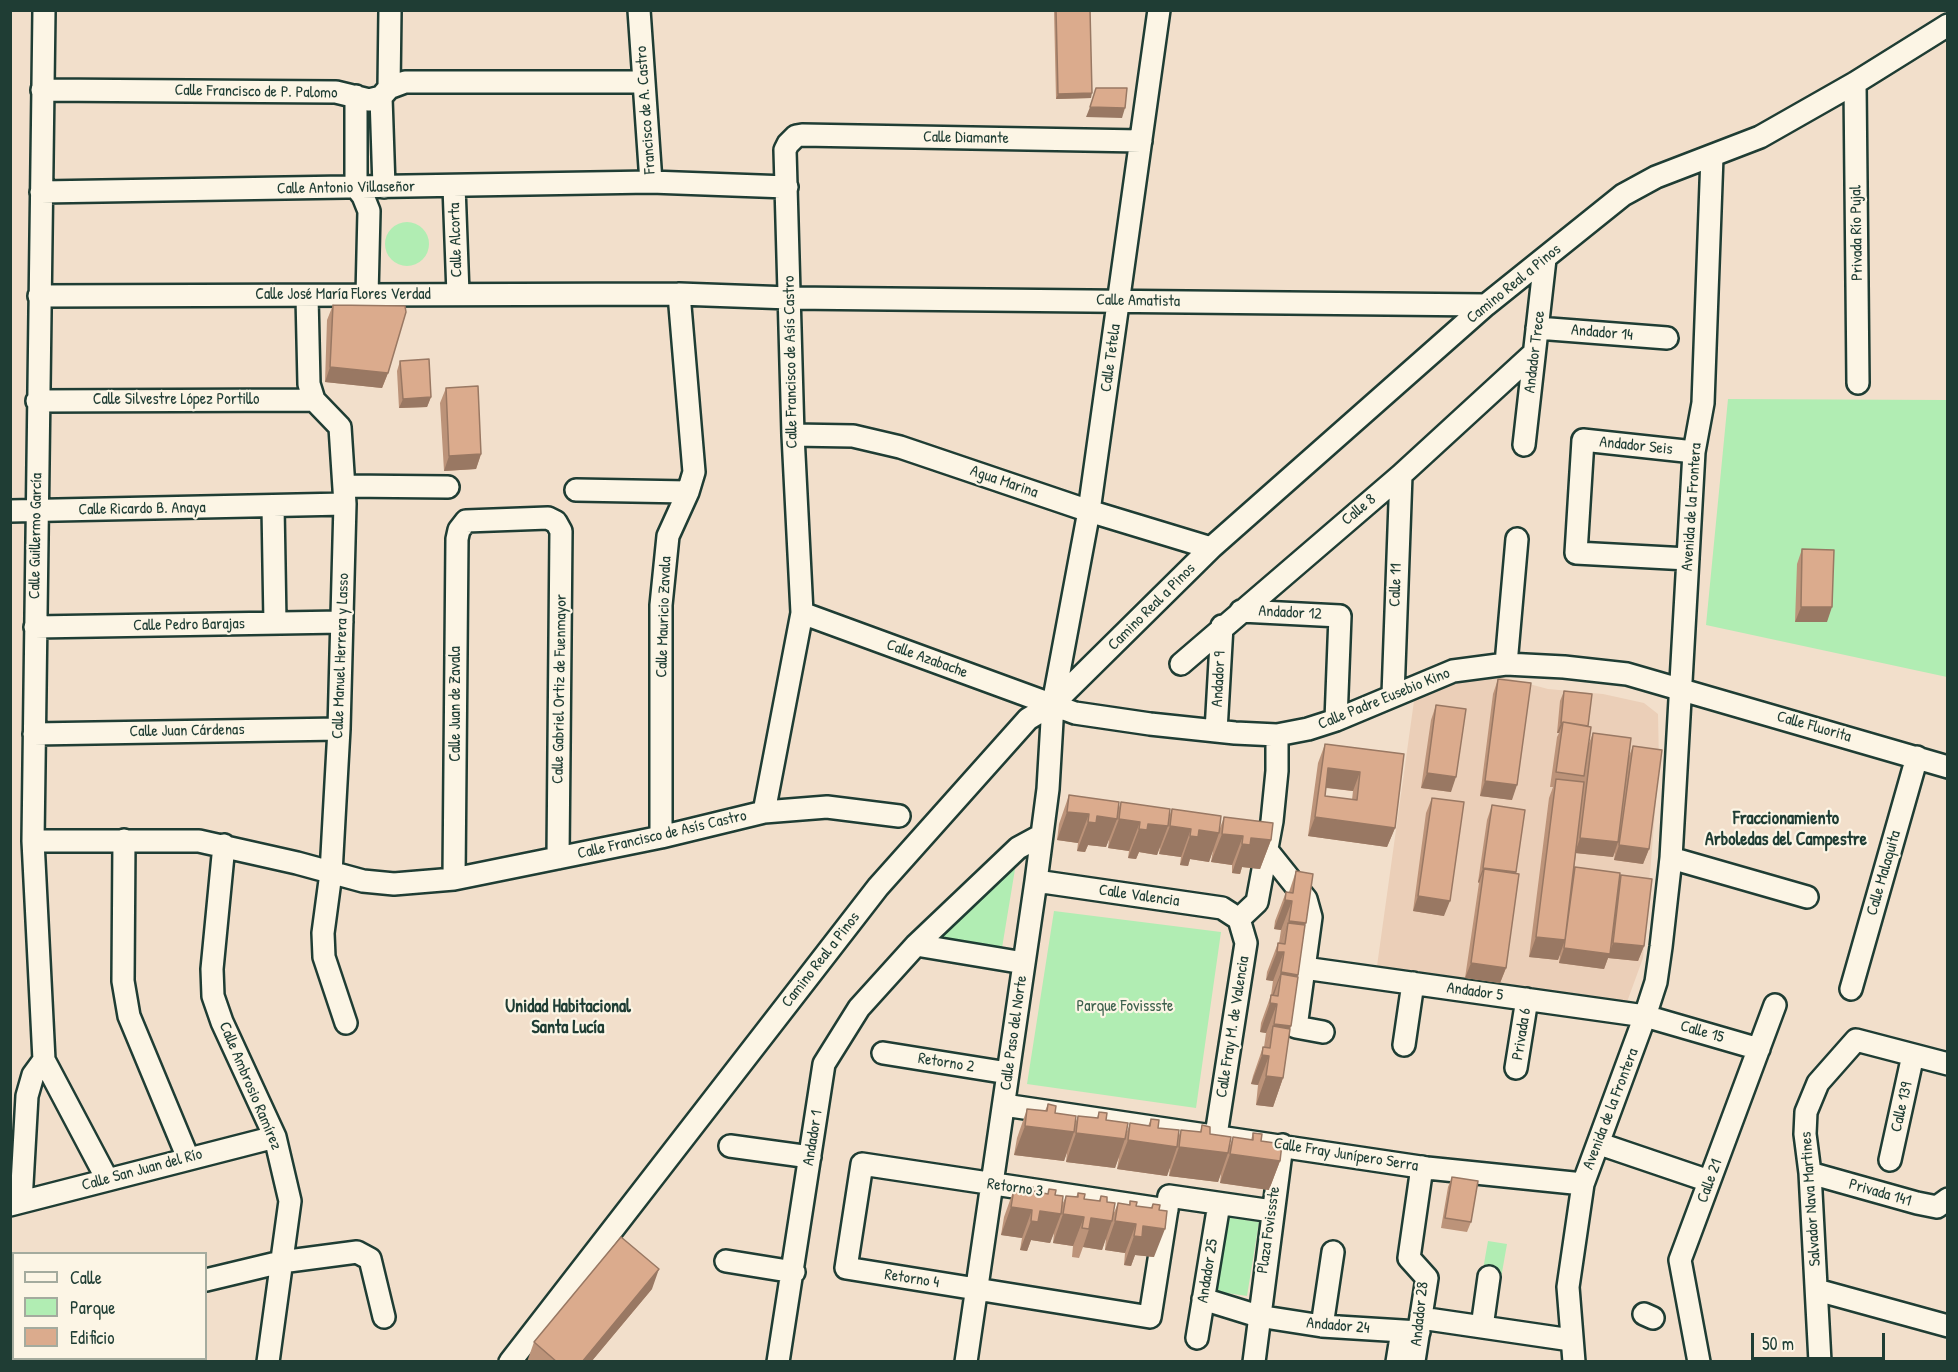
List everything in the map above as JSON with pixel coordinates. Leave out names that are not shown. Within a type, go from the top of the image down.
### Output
[{"type":"street","name":"Calle Guillermo García","points":[[44,10],[37,401],[33,840],[44,1060],[107,1179]]},
{"type":"street","points":[[384,187],[385,93],[390,10]]},
{"type":"street","name":"Francisco de A. Castro","points":[[639,10],[651,183],[787,187]]},
{"type":"street","name":"Calle Tetela","points":[[1053,704],[1089,511],[1159,10]]},
{"type":"street","name":"Camino Real a Pinos","points":[[510,1362],[878,887],[1028,719],[1053,704],[1211,548],[1486,305],[1623,195],[1656,177],[1760,137],[1855,83],[1947,25]]},
{"type":"street","name":"Calle Francisco de P. Palomo","points":[[42,90],[336,92],[369,100],[405,82],[644,82]]},
{"type":"street","name":"Privada Río Pujal","points":[[1855,83],[1858,383]]},
{"type":"street","points":[[356,96],[356,187],[363,196],[369,211],[367,296]]},
{"type":"street","name":"Calle Diamante","points":[[792,139],[802,135],[1141,141]]},
{"type":"street","name":"Calle Francisco de Asís Castro","points":[[33,840],[199,841],[224,845],[363,881],[394,884],[454,879],[661,837],[764,812],[802,613],[793,435],[785,150],[792,139]]},
{"type":"street","name":"Avenida de la Frontera","points":[[1574,1362],[1568,1287],[1583,1184],[1600,1144],[1656,982],[1671,858],[1694,452],[1703,403],[1706,360],[1712,156]]},
{"type":"street","name":"Calle Antonio Villaseñor","points":[[41,192],[651,183]]},
{"type":"street","name":"Calle Alcorta","points":[[454,186],[458,294]]},
{"type":"street","name":"Andador Trece","points":[[1524,445],[1545,259]]},
{"type":"street","name":"Calle José María Flores Verdad","points":[[39,296],[680,294],[790,298]]},
{"type":"street","name":"Calle Mauricio Zavala","points":[[661,837],[661,605],[668,536],[688,492],[694,472],[680,294]]},
{"type":"street","points":[[307,296],[309,384],[314,400]]},
{"type":"street","name":"Calle Amatista","points":[[790,298],[1486,305]]},
{"type":"street","name":"Andador 14","points":[[1538,328],[1667,338]]},
{"type":"street","name":"Calle 8","points":[[1181,664],[1222,626],[1401,475],[1534,353]]},
{"type":"street","name":"Calle Silvestre López Portillo","points":[[37,401],[314,400]]},
{"type":"street","name":"Calle Manuel Herrera y Lasso","points":[[314,400],[339,427],[344,495],[339,729],[331,873],[323,933],[324,957],[346,1023]]},
{"type":"street","name":"Agua Marina","points":[[793,435],[853,436],[900,447],[1089,511],[1211,548]]},
{"type":"street","name":"Andador Seis","points":[[1688,559],[1576,553],[1583,440],[1694,452]]},
{"type":"street","name":"Calle 11","points":[[1393,695],[1401,475]]},
{"type":"street","name":"Calle Ricardo B. Anaya","points":[[10,511],[273,506],[344,495],[448,487]]},
{"type":"street","points":[[576,490],[688,492]]},
{"type":"street","points":[[273,506],[275,623]]},
{"type":"street","name":"Calle Juan de Zavala","points":[[454,879],[459,530],[466,521],[548,518],[556,522]]},
{"type":"street","name":"Calle Gabriel Ortiz de Fuenmayor","points":[[556,522],[561,531],[558,858]]},
{"type":"street","points":[[1506,664],[1517,539]]},
{"type":"street","name":"Andador 12","points":[[1241,611],[1340,615],[1336,720]]},
{"type":"street","name":"Calle Azabache","points":[[802,613],[1053,704]]},
{"type":"street","name":"Calle Pedro Barajas","points":[[35,627],[342,622]]},
{"type":"street","name":"Andador 9","points":[[1216,731],[1222,626]]},
{"type":"street","name":"Calle Padre Eusebio Kino","points":[[1053,704],[1075,713],[1216,731],[1277,735],[1308,729],[1336,720],[1453,671],[1506,664],[1627,674],[1680,688]]},
{"type":"street","name":"Calle Fluorita","points":[[1680,688],[1947,767]]},
{"type":"street","name":"Calle Paso del Norte","points":[[966,1362],[1042,836],[1048,789],[1053,704]]},
{"type":"street","name":"Calle Juan Cárdenas","points":[[34,734],[339,729]]},
{"type":"street","points":[[1239,919],[1257,902],[1277,771],[1277,735]]},
{"type":"street","name":"Calle Malaquita","points":[[1851,988],[1917,757]]},
{"type":"street","points":[[764,812],[827,807],[898,816]]},
{"type":"street","name":"Andador 1","points":[[778,1362],[794,1272],[824,1065],[859,1008],[916,945],[1018,848],[1042,836]]},
{"type":"street","points":[[124,840],[123,981],[129,1016],[188,1158]]},
{"type":"street","name":"Calle Ambrosio Ramírez","points":[[224,845],[212,969],[213,996],[222,1022],[275,1137],[290,1201],[268,1362]]},
{"type":"street","points":[[1266,849],[1306,899],[1311,917],[1296,1027],[1323,1032]]},
{"type":"street","points":[[1671,858],[1807,897]]},
{"type":"street","name":"Calle Valencia","points":[[1036,881],[1222,908],[1239,919]]},
{"type":"street","name":"Calle Fray M. de Valencia","points":[[1216,1135],[1246,943],[1239,919]]},
{"type":"street","points":[[916,945],[1024,963]]},
{"type":"street","name":"Andador 5","points":[[1304,968],[1645,1016]]},
{"type":"street","points":[[1404,1045],[1413,983]]},
{"type":"street","name":"Privada 6","points":[[1516,1068],[1527,999]]},
{"type":"street","name":"Calle 21","points":[[1699,1362],[1680,1260],[1775,1005]]},
{"type":"street","name":"Calle 15","points":[[1645,1016],[1759,1049]]},
{"type":"street","name":"Salvador Nava Martines","points":[[1820,1362],[1818,1290],[1805,1134],[1806,1112],[1818,1083],[1856,1040],[1947,1064]]},
{"type":"street","name":"Retorno 2","points":[[883,1053],[1008,1073]]},
{"type":"street","name":"Calle 139","points":[[1890,1160],[1913,1055]]},
{"type":"street","points":[[16,1204],[27,1096],[33,1075],[44,1060]]},
{"type":"street","name":"Calle Fray Junípero Serra","points":[[1004,1105],[1422,1167],[1583,1184]]},
{"type":"street","name":"Calle San Juan del Río","points":[[16,1204],[275,1137]]},
{"type":"street","points":[[1600,1144],[1710,1181]]},
{"type":"street","name":"Plaza Fovissste","points":[[1254,1362],[1258,1316],[1282,1145]]},
{"type":"street","points":[[730,1146],[810,1157]]},
{"type":"street","name":"Retorno 3","points":[[846,1268],[862,1164],[1167,1210]]},
{"type":"street","name":"Andador 28","points":[[1406,1361],[1427,1278],[1408,1258],[1422,1167]]},
{"type":"street","name":"Privada 141","points":[[1810,1173],[1937,1207],[1947,1199]]},
{"type":"street","points":[[1167,1210],[1170,1196],[1272,1211]]},
{"type":"street","name":"Andador 25","points":[[1197,1338],[1219,1204]]},
{"type":"street","name":"Retorno 4","points":[[846,1268],[1150,1317],[1167,1210]]},
{"type":"street","points":[[207,1280],[281,1262],[357,1252],[370,1259],[384,1317]]},
{"type":"street","points":[[1322,1326],[1333,1252]]},
{"type":"street","points":[[726,1261],[794,1272]]},
{"type":"street","points":[[1482,1327],[1489,1277]]},
{"type":"street","points":[[1818,1290],[1947,1326]]},
{"type":"street","name":"Andador 24","points":[[1203,1299],[1258,1316],[1322,1326],[1482,1327],[1571,1340]]},
{"type":"shaded area","points":[[1484,672],[1548,689],[1603,694],[1644,703],[1658,714],[1659,764],[1643,958],[1627,1002],[1377,966],[1414,701]]},
{"type":"green space","points":[[407,222],[416,223],[423,228],[428,235],[428,253],[423,260],[416,265],[407,266],[398,265],[391,260],[386,253],[385,244],[386,235],[391,228],[398,223]]},
{"type":"green space","points":[[1728,399],[1947,400],[1947,677],[1706,625]]},
{"type":"green space","points":[[1017,857],[1001,954],[928,941]]},
{"type":"green space","name":"Parque Fovissste","points":[[1054,911],[1221,932],[1196,1108],[1027,1084]]},
{"type":"green space","points":[[1224,1217],[1259,1222],[1247,1296],[1213,1291]]},
{"type":"green space","points":[[1488,1241],[1507,1244],[1501,1278],[1482,1275]]},
{"type":"building","points":[[1056,10],[1090,10],[1092,93],[1058,94]]},
{"type":"building","points":[[1096,88],[1127,88],[1125,108],[1090,107]]},
{"type":"building","points":[[333,305],[405,306],[406,312],[388,373],[330,367]]},
{"type":"building","points":[[429,359],[431,397],[403,399],[400,361]]},
{"type":"building","points":[[478,386],[481,454],[449,456],[446,388]]},
{"type":"building","points":[[1802,549],[1834,550],[1832,607],[1801,607]]},
{"type":"building","points":[[1498,679],[1531,683],[1517,785],[1485,781]]},
{"type":"building","points":[[1564,691],[1592,694],[1588,726],[1561,723]]},
{"type":"building","points":[[1436,705],[1466,709],[1456,777],[1427,773]]},
{"type":"building","points":[[1563,722],[1591,727],[1584,776],[1556,772]]},
{"type":"building","points":[[1593,733],[1631,738],[1618,842],[1580,838]]},
{"type":"building","points":[[1325,744],[1404,754],[1395,828],[1315,817]],"holes":[[[1328,768],[1360,772],[1357,800],[1325,796]]]},
{"type":"building","points":[[1633,746],[1662,750],[1649,849],[1619,845]]},
{"type":"building","points":[[1556,779],[1584,782],[1565,940],[1536,937]]},
{"type":"building","points":[[1069,795],[1119,802],[1117,819],[1097,816],[1096,823],[1088,822],[1089,814],[1067,812]]},
{"type":"building","points":[[1432,798],[1464,802],[1450,901],[1418,896]]},
{"type":"building","points":[[1121,802],[1170,809],[1168,826],[1148,824],[1147,830],[1139,829],[1140,822],[1119,819]]},
{"type":"building","points":[[1492,805],[1525,810],[1516,872],[1483,868]]},
{"type":"building","points":[[1172,809],[1221,816],[1219,833],[1199,830],[1198,837],[1190,836],[1191,829],[1170,826]]},
{"type":"building","points":[[1224,817],[1273,823],[1271,840],[1251,838],[1250,845],[1242,844],[1243,836],[1222,834]]},
{"type":"building","points":[[1575,867],[1620,873],[1610,954],[1564,948]]},
{"type":"building","points":[[1484,869],[1519,874],[1506,968],[1471,963]]},
{"type":"building","points":[[1296,871],[1313,874],[1306,923],[1289,921],[1292,901],[1285,900],[1286,892],[1293,893]]},
{"type":"building","points":[[1621,875],[1652,879],[1644,946],[1613,943]]},
{"type":"building","points":[[1288,923],[1305,925],[1298,975],[1281,972],[1284,952],[1277,952],[1278,943],[1285,944]]},
{"type":"building","points":[[1281,974],[1298,977],[1291,1026],[1274,1024],[1277,1004],[1270,1003],[1271,995],[1278,996]]},
{"type":"building","points":[[1273,1026],[1290,1029],[1283,1078],[1266,1076],[1269,1056],[1262,1055],[1263,1047],[1270,1048]]},
{"type":"building","points":[[1048,1104],[1056,1106],[1055,1113],[1076,1116],[1074,1132],[1025,1126],[1027,1109],[1047,1111]]},
{"type":"building","points":[[1099,1112],[1107,1113],[1106,1120],[1128,1123],[1125,1139],[1076,1133],[1078,1116],[1098,1118]]},
{"type":"building","points":[[1151,1119],[1159,1120],[1158,1128],[1179,1130],[1177,1147],[1128,1140],[1130,1123],[1150,1126]]},
{"type":"building","points":[[1202,1125],[1210,1127],[1210,1134],[1231,1137],[1228,1153],[1179,1147],[1181,1130],[1201,1132]]},
{"type":"building","points":[[1253,1133],[1262,1134],[1261,1141],[1282,1144],[1280,1161],[1230,1154],[1233,1137],[1253,1140]]},
{"type":"building","points":[[1452,1177],[1478,1181],[1471,1222],[1445,1218]]},
{"type":"building","points":[[1027,1186],[1033,1187],[1033,1191],[1048,1194],[1049,1189],[1056,1190],[1055,1195],[1063,1196],[1061,1214],[1040,1211],[1038,1222],[1031,1221],[1032,1210],[1011,1207],[1014,1189],[1026,1190]]},
{"type":"building","points":[[1078,1193],[1085,1194],[1084,1199],[1100,1201],[1101,1196],[1107,1197],[1107,1202],[1115,1203],[1112,1221],[1091,1218],[1089,1229],[1082,1228],[1084,1217],[1063,1214],[1066,1196],[1078,1197]]},
{"type":"building","points":[[1130,1201],[1137,1202],[1136,1206],[1152,1208],[1153,1204],[1160,1205],[1159,1210],[1167,1211],[1165,1229],[1143,1226],[1142,1237],[1134,1236],[1136,1224],[1115,1221],[1118,1203],[1130,1205]]},
{"type":"building","points":[[621,1237],[659,1269],[582,1362],[557,1362],[534,1342]]},
{"type":"district","name":"Fraccionamiento Arboledas del Campestre","points":[[1786,829]]},
{"type":"district","name":"Unidad Habitacional Santa Lucía","points":[[568,1017]]}]
